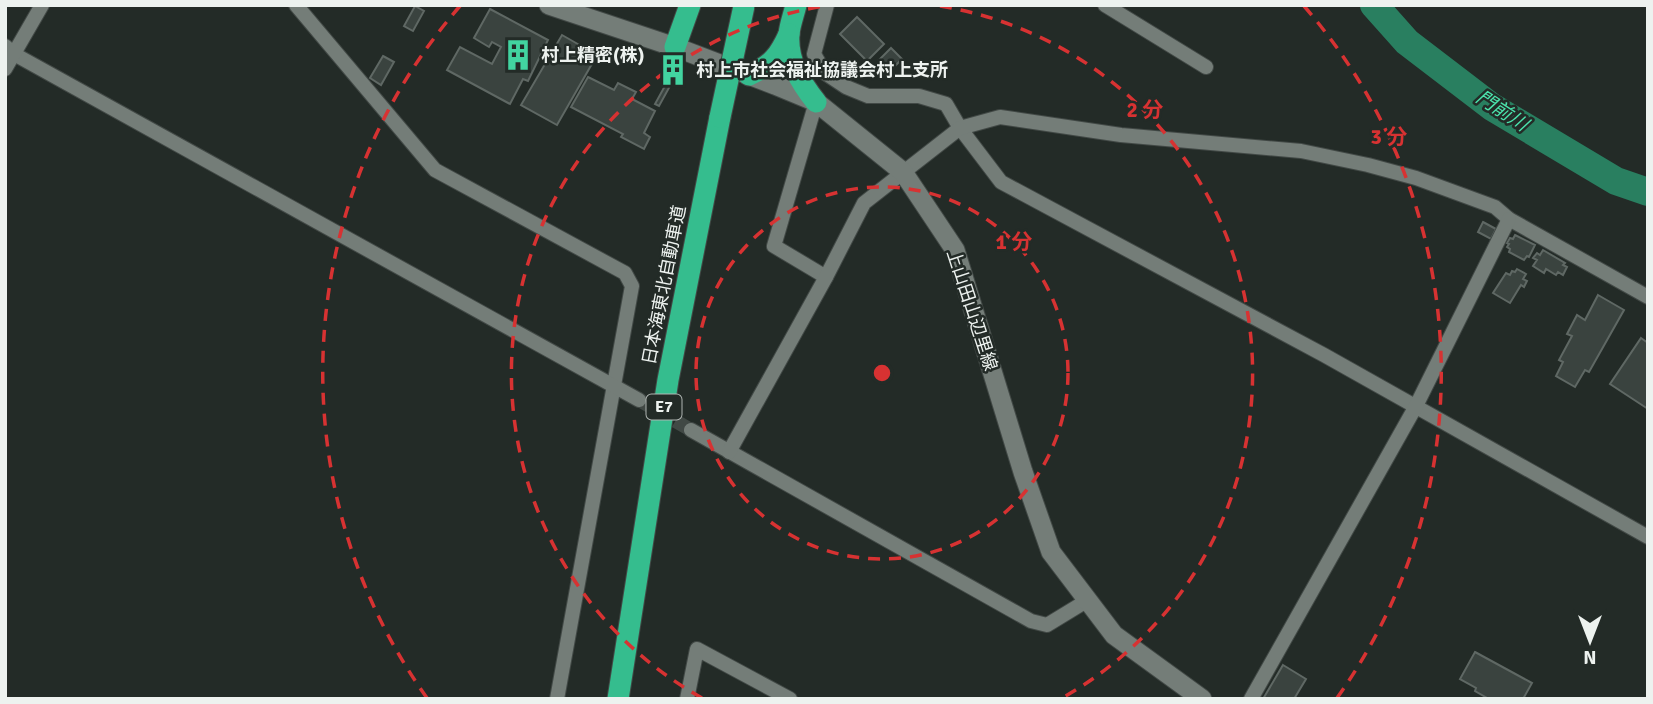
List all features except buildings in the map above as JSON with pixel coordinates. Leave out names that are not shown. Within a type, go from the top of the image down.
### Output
[{"type":"highway","points":[[675,47],[690,5]]},
{"type":"highway","points":[[749,75],[765,68],[779,54],[789,34],[796,5]]},
{"type":"highway","name":"日本海東北自動車道","points":[[618,699],[668,380],[744,6]]},
{"type":"highway","points":[[789,34],[797,75],[816,102]]},
{"type":"main road","name":"上山田山辺里線","points":[[549,5],[675,47],[816,102],[903,172],[955,250],[1023,472],[1051,552],[1114,635],[1202,699]]},
{"type":"street","points":[[5,69],[9,50],[42,5]]},
{"type":"street","points":[[296,5],[435,170],[625,273],[632,285],[557,699]]},
{"type":"street","points":[[827,5],[814,54],[825,73],[846,87],[868,96],[919,96],[946,104],[960,128],[1001,182],[1324,355],[1648,537]]},
{"type":"street","points":[[1105,5],[1206,67]]},
{"type":"street","points":[[9,50],[639,400]]},
{"type":"street","points":[[816,102],[774,246],[826,277]]},
{"type":"street","points":[[729,452],[864,203],[960,128],[1000,117],[1121,135],[1301,151],[1416,178],[1494,208],[1648,297]]},
{"type":"street","points":[[1251,699],[1416,406],[1509,219]]},
{"type":"street","points":[[691,430],[1031,621],[1047,625],[1088,600]]},
{"type":"street","points":[[687,699],[697,649],[790,699]]},
{"type":"waterway","name":"門前川","points":[[1374,5],[1407,42],[1492,107],[1616,181],[1648,192]]},
{"type":"tunnel","points":[[639,400],[691,430]]},
{"type":"place","name":"村上精密(株)","points":[[518,55]]},
{"type":"place","name":"村上市社会福祉協議会村上支所","points":[[673,70]]}]
